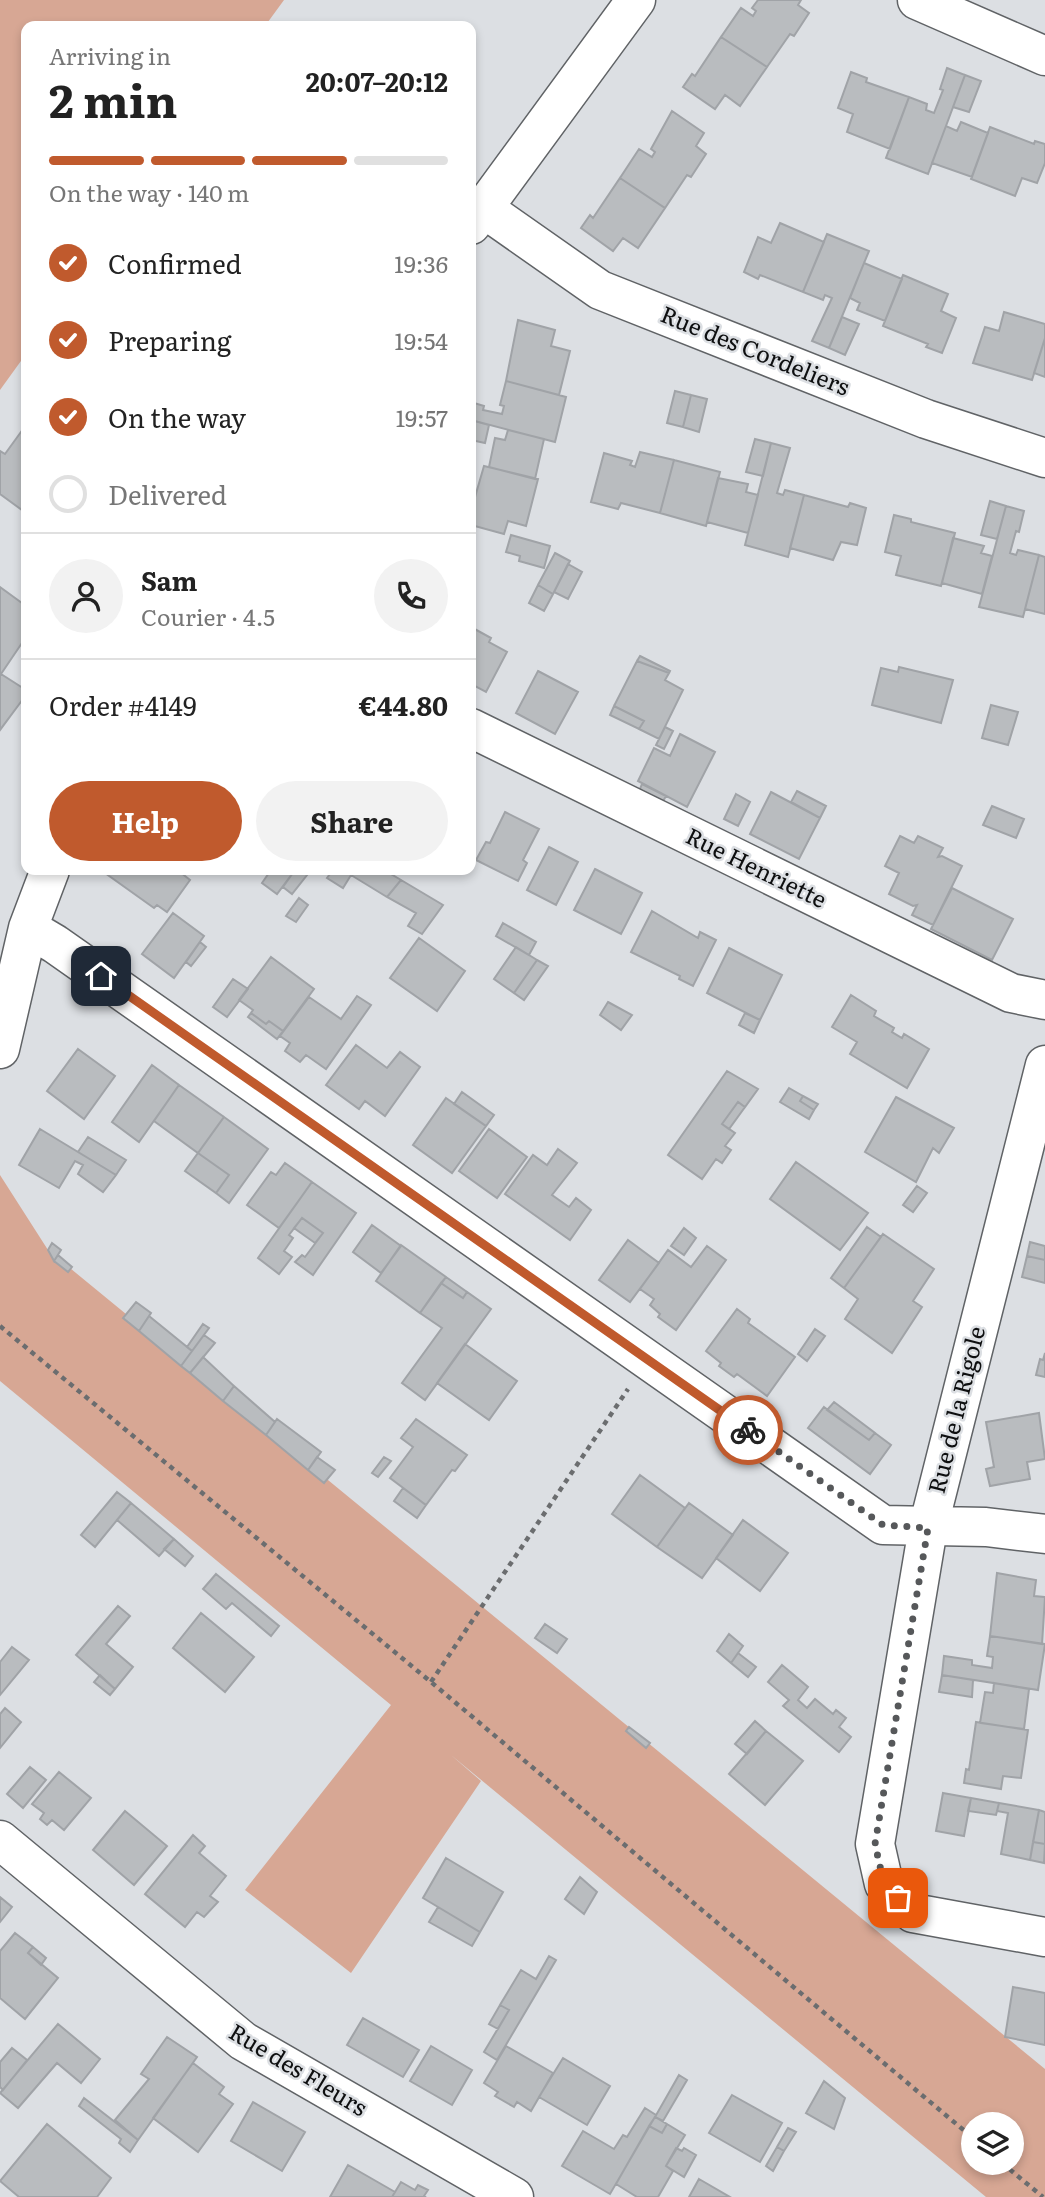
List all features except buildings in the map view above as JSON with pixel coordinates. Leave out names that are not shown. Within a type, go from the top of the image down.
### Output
[{"type":"street","points":[[477,217],[636,0]]},
{"type":"street","points":[[917,0],[1045,55]]},
{"type":"street","name":"Rue des Cordeliers","points":[[477,217],[600,290],[926,419],[1045,458]]},
{"type":"street","name":"Rue Henriette","points":[[476,730],[1011,993],[1045,1000]]},
{"type":"street","points":[[0,1049],[28,928],[48,875]]},
{"type":"street","points":[[28,928],[67,952],[883,1525],[928,1528],[986,1527],[1045,1534]]},
{"type":"street","name":"Rue de la Rigole","points":[[1045,1065],[928,1528],[875,1844],[884,1884],[913,1913],[1045,1937]]},
{"type":"street","name":"Rue des Fleurs","points":[[0,1840],[243,2041],[514,2197]]},
{"type":"path","points":[[0,1326],[431,1682],[961,2128]]},
{"type":"path","points":[[431,1682],[648,1360]]},
{"type":"path","points":[[1016,2175],[1042,2197]]},
{"type":"shaded area","points":[[0,0],[284,0],[269,21],[21,21],[21,361],[0,390]]},
{"type":"shaded area","points":[[0,1175],[48,1250],[1045,2069],[1045,2197],[986,2197],[451,1755],[481,1781],[351,1973],[245,1890],[391,1705],[0,1381]]},
{"type":"way so far","points":[[748,1430],[883,1525],[928,1528],[875,1844],[884,1884],[898,1898]]},
{"type":"route","points":[[101,976],[748,1430]]}]
